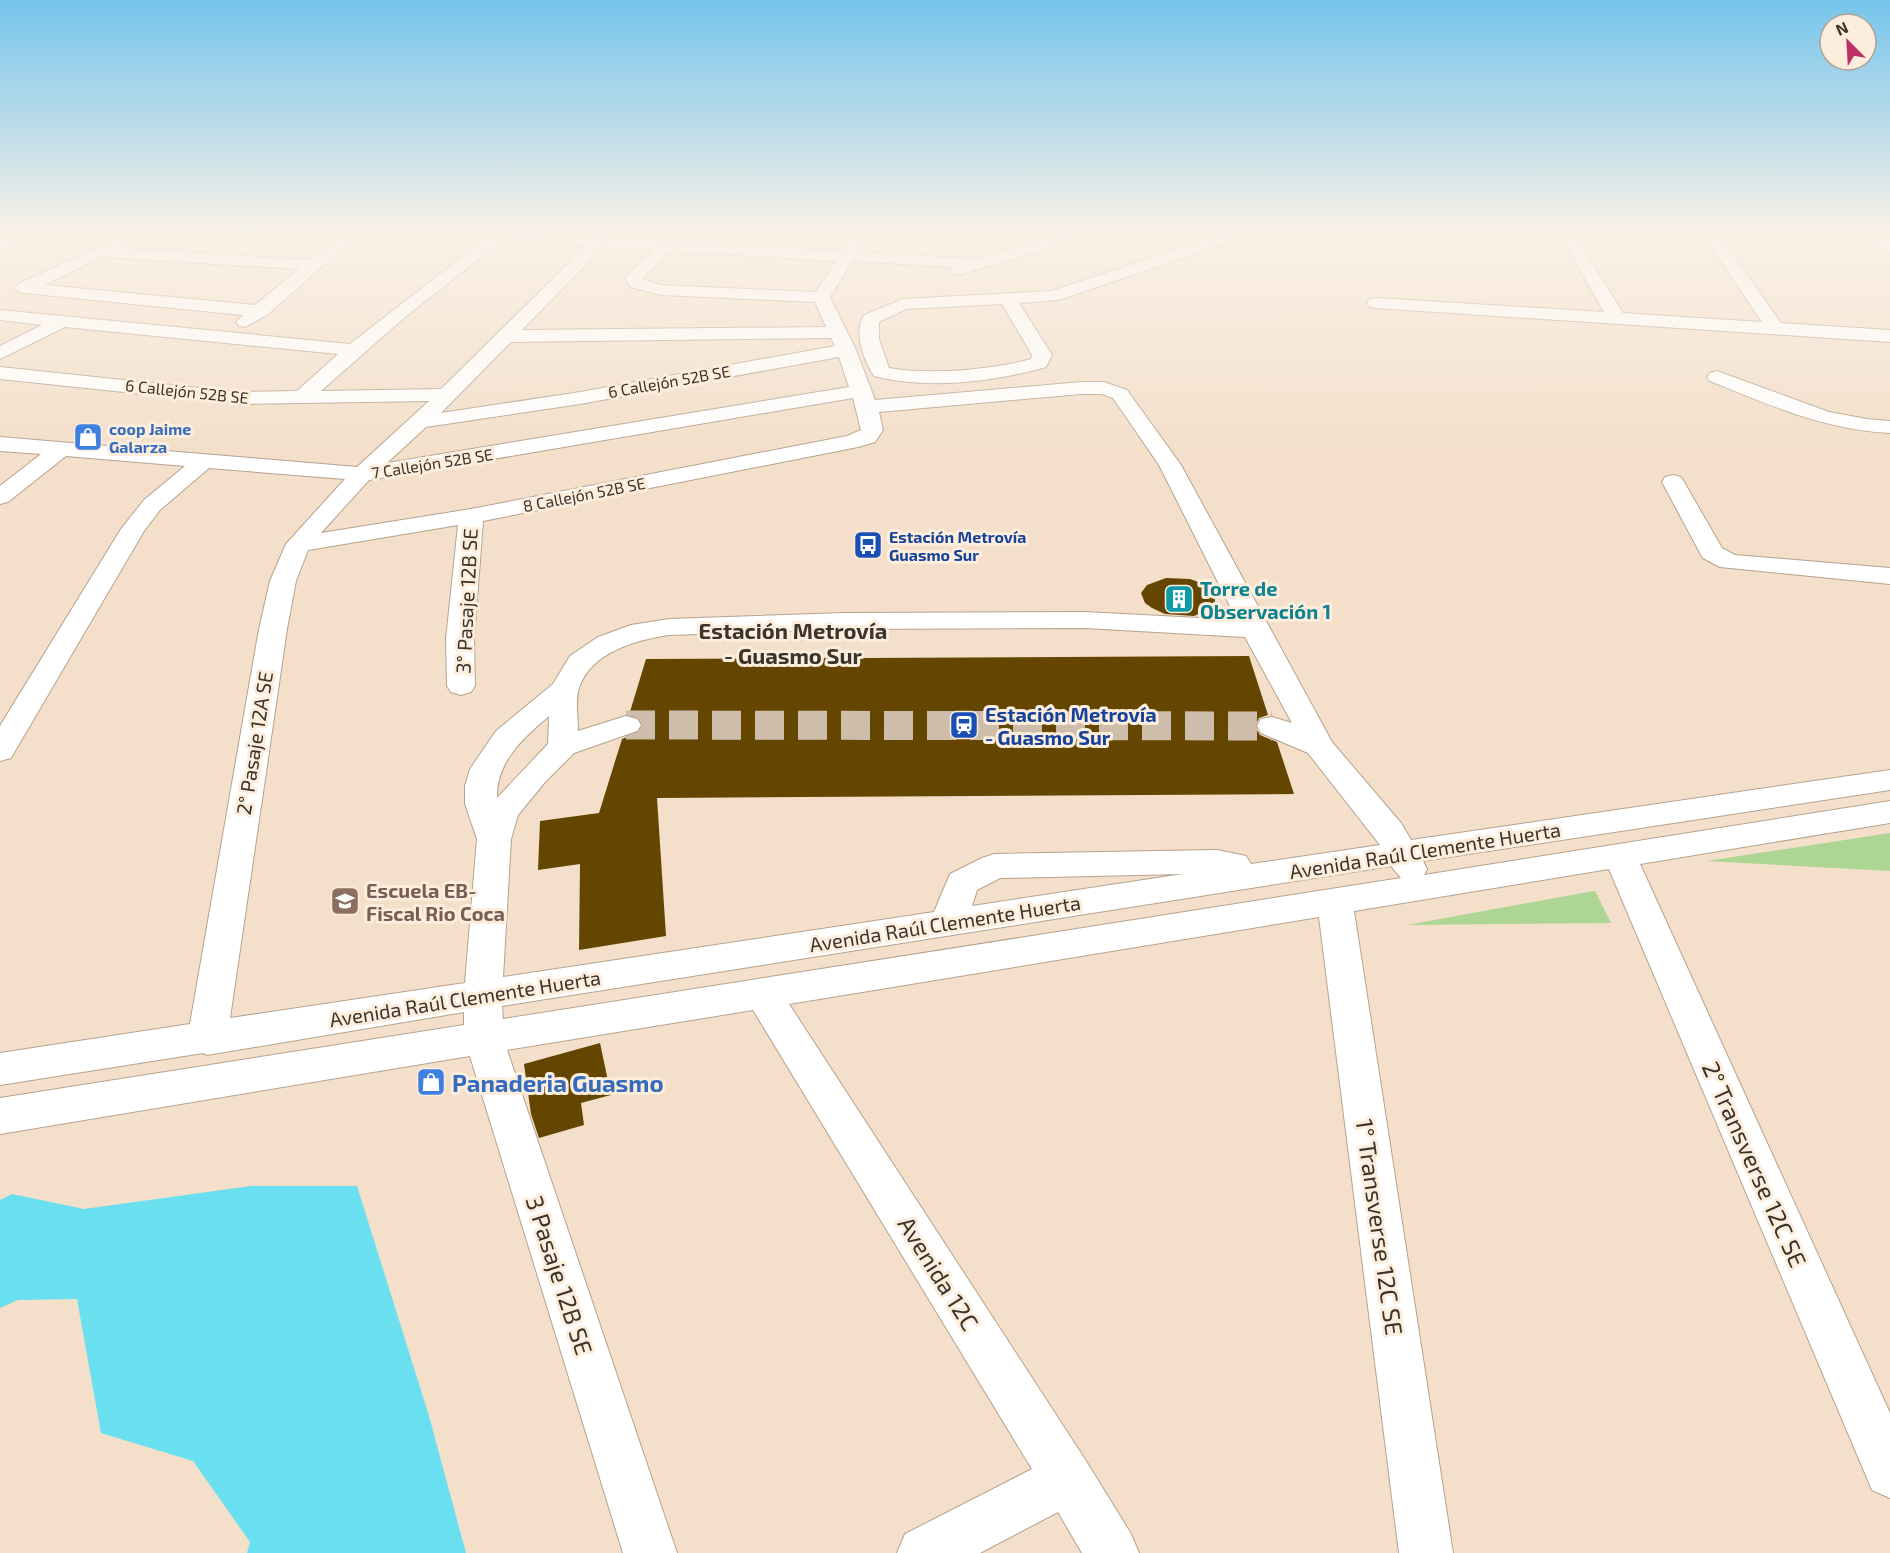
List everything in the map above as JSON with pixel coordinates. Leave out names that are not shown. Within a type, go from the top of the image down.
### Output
[{"type":"street","points":[[216,307],[261,311]]},
{"type":"street","points":[[222,338],[265,307]]},
{"type":"street","points":[[303,396],[403,307]]},
{"type":"street","name":"2° Pasaje 12A SE","points":[[207,1039],[273,629],[283,581],[298,544],[362,474],[420,422],[533,307]]},
{"type":"street","points":[[831,307],[863,399]]},
{"type":"street","points":[[895,307],[870,319],[867,330],[881,372],[896,376],[1011,370],[1040,363],[1042,355],[1013,307]]},
{"type":"street","points":[[1443,307],[1890,336]]},
{"type":"street","points":[[1610,307],[1617,319]]},
{"type":"street","points":[[1761,307],[1775,328]]},
{"type":"street","points":[[0,315],[353,350]]},
{"type":"street","points":[[0,353],[65,320]]},
{"type":"street","points":[[505,336],[842,341]]},
{"type":"street","name":"6 Callejón 52B SE","points":[[420,422],[518,409],[679,378],[842,341]]},
{"type":"street","name":"6 Callejón 52B SE","points":[[0,373],[238,398],[446,395]]},
{"type":"street","points":[[1717,377],[1830,419],[1858,425],[1890,427]]},
{"type":"street","name":"7 Callejón 52B SE","points":[[0,444],[362,474],[623,432],[863,399],[1104,388],[1120,394],[1170,465],[1319,746],[1389,831],[1421,888]]},
{"type":"street","name":"8 Callejón 52B SE","points":[[298,544],[471,516],[850,442],[867,437],[872,430],[863,399]]},
{"type":"street","points":[[0,497],[60,450]]},
{"type":"street","points":[[0,751],[133,529],[152,505],[204,461]]},
{"type":"street","points":[[1673,482],[1712,553],[1718,558],[1729,562],[1890,576]]},
{"type":"street","name":"3° Pasaje 12B SE","points":[[461,686],[460,639],[471,516]]},
{"type":"street","points":[[494,838],[481,802],[484,776],[494,750],[524,721],[564,689],[580,662],[608,643],[640,631],[669,627],[844,621],[1085,620],[1255,629]]},
{"type":"street","points":[[563,746],[564,689]]},
{"type":"street","points":[[483,1018],[494,838],[503,812],[534,775],[563,746],[626,725]]},
{"type":"street","points":[[1272,726],[1319,746]]},
{"type":"street","name":"Avenida Raúl Clemente Huerta","points":[[483,1018],[948,923],[1890,780]]},
{"type":"street","name":"Avenida Raúl Clemente Huerta","points":[[0,1069],[207,1039],[763,994],[1890,812]]},
{"type":"street","name":"2° Transverse 12C SE","points":[[1620,856],[1890,1472]]},
{"type":"street","points":[[948,923],[962,883],[994,866],[1217,862],[1285,871]]},
{"type":"street","name":"1° Transverse 12C SE","points":[[1335,902],[1426,1553]]},
{"type":"street","name":"Avenida 12C","points":[[763,994],[1068,1479],[1112,1553]]},
{"type":"street","points":[[0,1096],[483,1018]]},
{"type":"street","points":[[0,1116],[483,1018]]},
{"type":"street","name":"3 Pasaje 12B SE","points":[[483,1018],[651,1553]]},
{"type":"street","points":[[924,1553],[1068,1479]]},
{"type":"green space","points":[[1890,833],[1890,871],[1707,861]]},
{"type":"green space","points":[[1594,891],[1611,923],[1407,925]]},
{"type":"water","points":[[251,1186],[357,1186],[429,1416],[466,1553],[247,1553],[250,1542],[193,1461],[101,1433],[77,1299],[18,1300],[0,1308],[0,1200],[12,1194],[84,1209]]},
{"type":"building","name":"Torre de Observación 1","points":[[1166,578],[1190,579],[1201,583],[1214,595],[1215,601],[1212,608],[1194,616],[1165,614],[1152,608],[1145,603],[1141,593],[1147,585]]},
{"type":"building","points":[[1249,656],[1268,715],[1259,718],[1255,727],[1260,735],[1277,742],[1294,794],[657,798],[666,936],[579,950],[580,864],[538,870],[540,821],[599,813],[622,739],[638,733],[643,726],[639,718],[629,715],[646,659]]},
{"type":"building","points":[[600,1043],[611,1095],[581,1103],[584,1125],[539,1138],[531,1114],[524,1064]]},
{"type":"tunnel","points":[[626,725],[1272,726]]},
{"type":"place","name":"coop Jaime Galarza","points":[[88,437]]},
{"type":"place","name":"Estación Metrovía Guasmo Sur","points":[[868,545]]},
{"type":"place","name":"Torre de Observación 1","points":[[1179,599]]},
{"type":"place","name":"Estación Metrovía - Guasmo Sur","points":[[964,725]]},
{"type":"place","name":"Escuela EB- Fiscal Rio Coca","points":[[345,901]]},
{"type":"place","name":"Panaderia Guasmo","points":[[431,1082]]},
{"type":"district","name":"Estación Metrovía - Guasmo Sur","points":[[793,642]]}]
